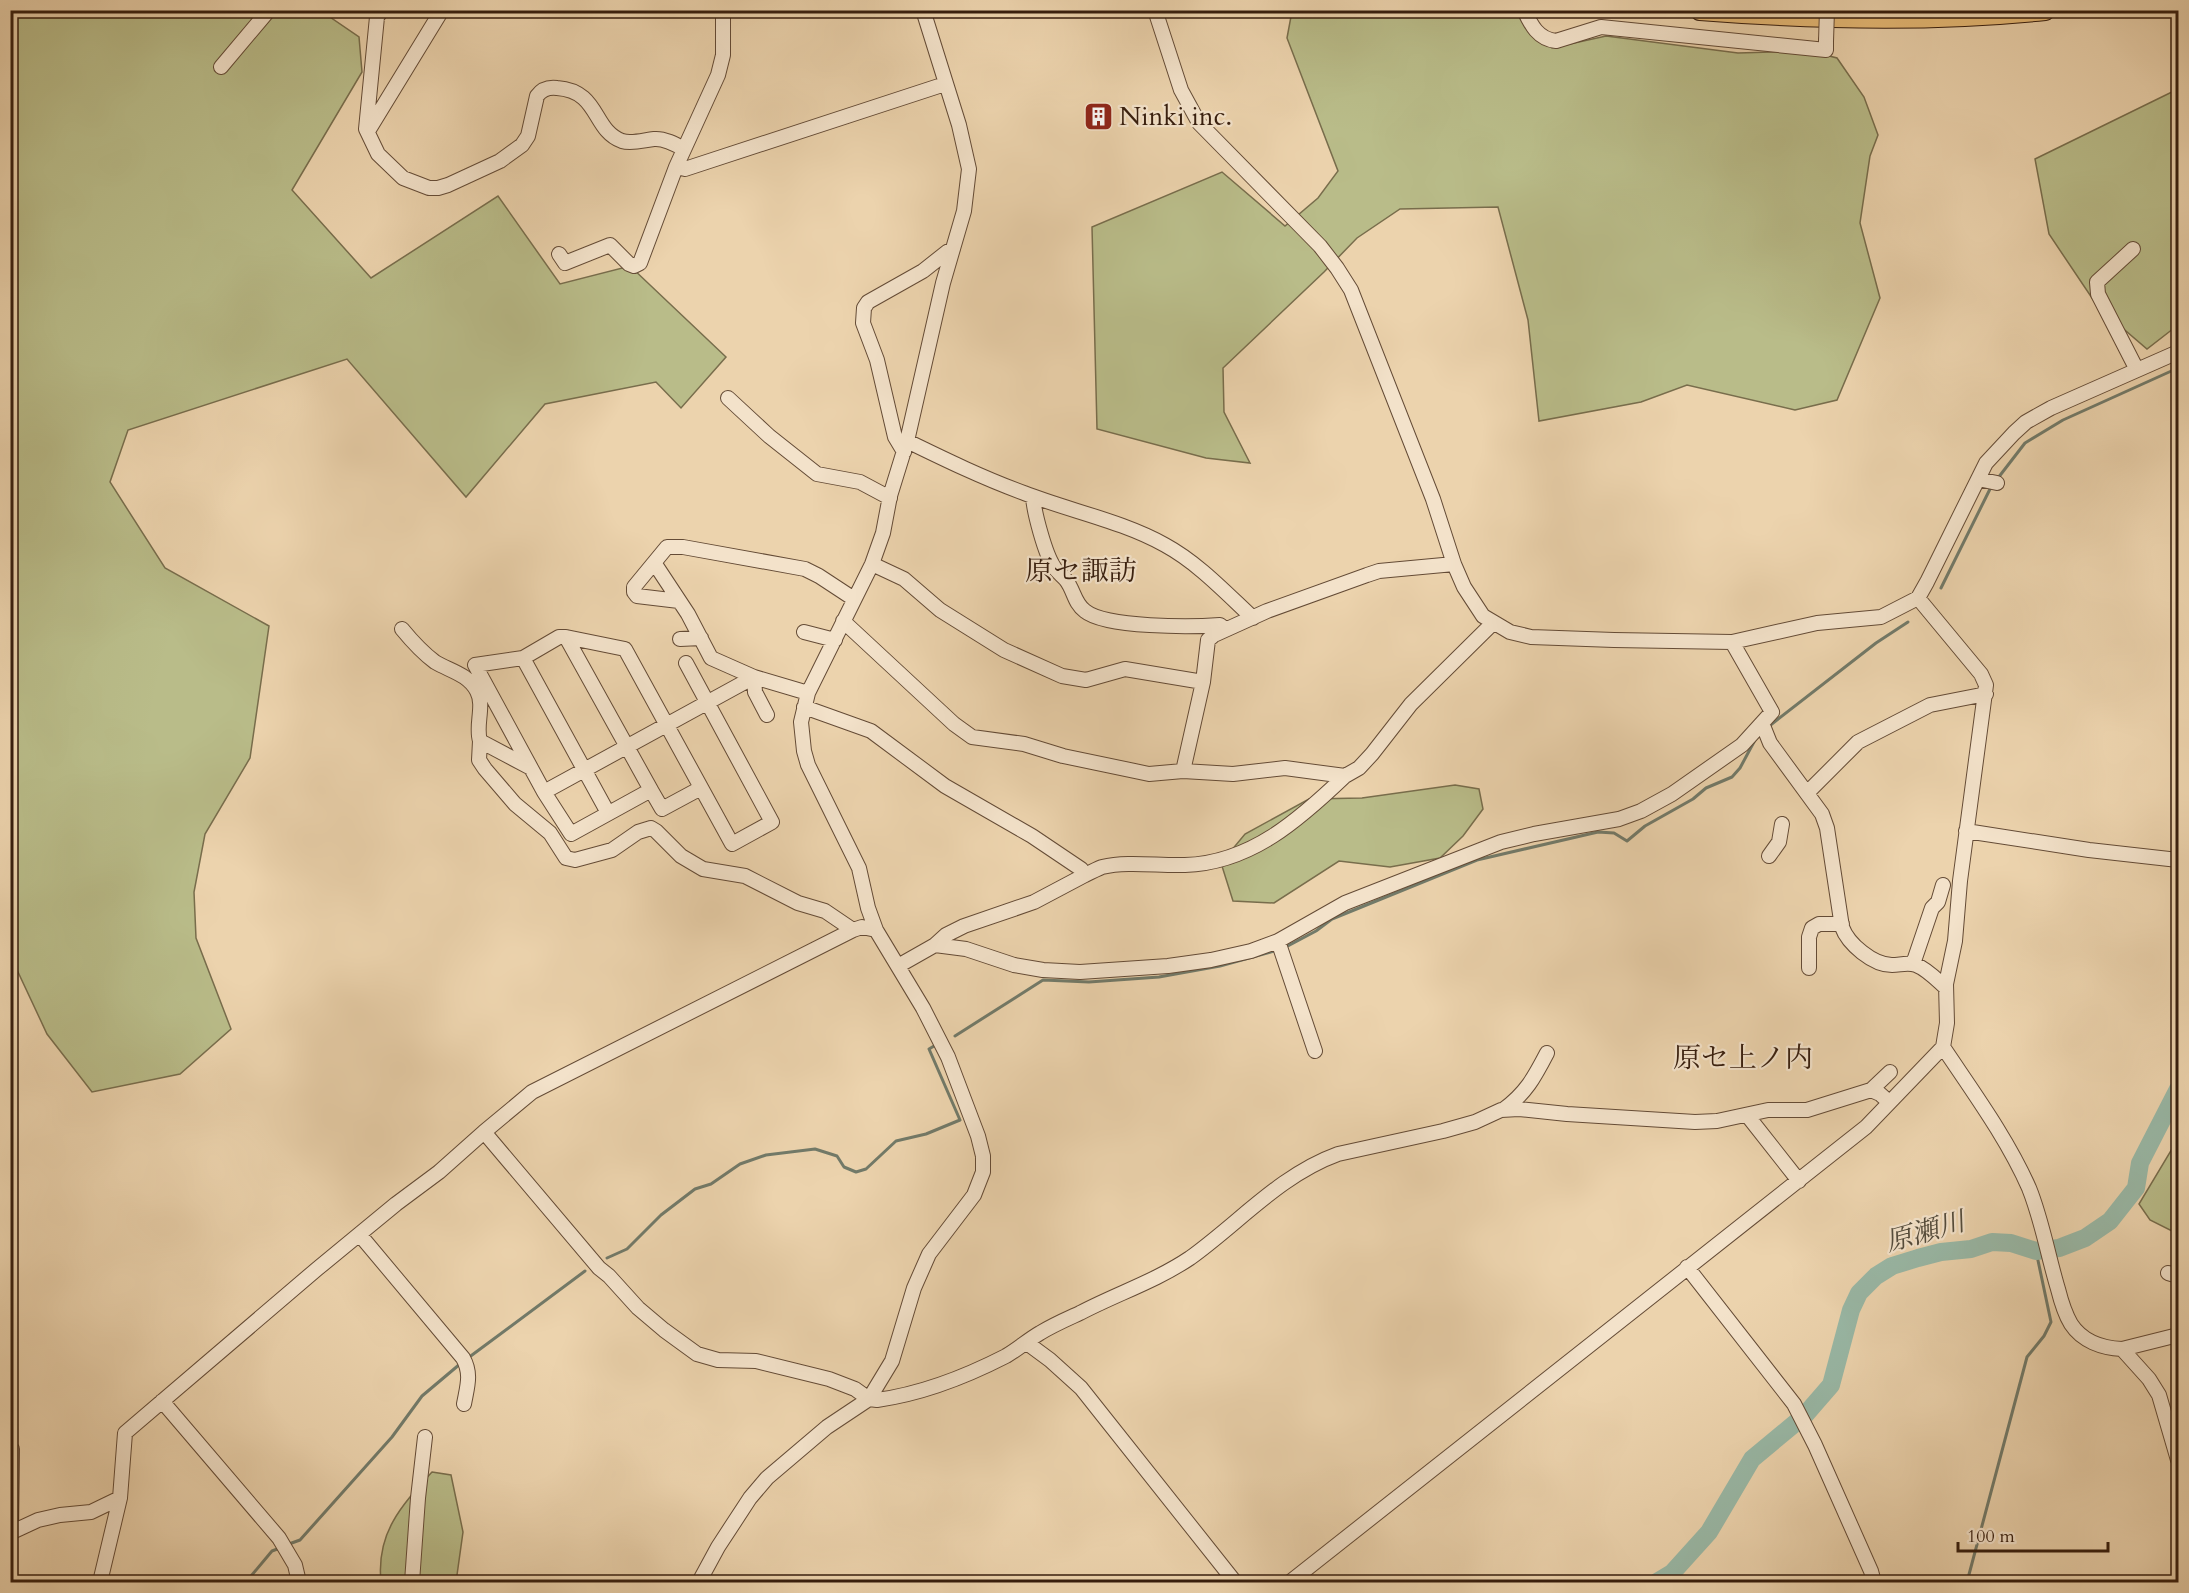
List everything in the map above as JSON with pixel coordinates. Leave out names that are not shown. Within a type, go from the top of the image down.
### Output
[{"type":"highway","points":[[1700,10],[1771,16],[1865,19],[1948,17],[2045,10]]},
{"type":"street","points":[[221,67],[268,10]]},
{"type":"street","points":[[382,10],[377,17],[366,129],[378,154],[403,178],[429,188],[448,185],[500,161],[522,144],[528,136],[537,96],[540,92],[553,87],[575,91],[583,96],[605,127],[619,140],[625,142],[657,139],[684,149]]},
{"type":"street","points":[[367,132],[442,10]]},
{"type":"street","points":[[559,255],[565,263],[610,245],[629,264],[634,266],[640,262],[676,167],[718,75],[723,56],[723,10]]},
{"type":"street","points":[[699,1582],[718,1547],[750,1498],[767,1478],[827,1427],[869,1399],[892,1361],[914,1288],[929,1254],[974,1195],[983,1172],[978,1136],[948,1057],[923,1008],[876,930],[868,908],[859,868],[808,765],[801,722],[808,693],[872,564],[883,533],[931,333],[964,212],[969,169],[959,125],[923,10]]},
{"type":"street","points":[[1155,10],[1180,90],[1199,123],[1320,246],[1338,268],[1351,290],[1433,499],[1454,564],[1469,597],[1483,616],[1510,632],[1531,637],[1732,642],[1817,623],[1881,617],[1918,598],[1987,480],[1989,459],[2026,422],[2051,408],[2178,352]]},
{"type":"street","points":[[1524,10],[1537,33],[1556,41],[1601,27],[1826,50],[1827,10]]},
{"type":"street","points":[[676,167],[685,169],[945,84]]},
{"type":"street","points":[[953,249],[923,271],[868,302],[864,308],[864,323],[877,360],[894,438],[905,447],[1034,497],[1122,526],[1165,545],[1198,567],[1252,618]]},
{"type":"street","points":[[2133,249],[2097,282],[2098,294],[2137,370]]},
{"type":"street","points":[[728,398],[769,436],[817,474],[860,482],[890,498]]},
{"type":"street","points":[[1034,497],[1034,512],[1054,567],[1070,585],[1076,602],[1084,611],[1098,619],[1120,622],[1197,627],[1220,626],[1225,629]]},
{"type":"street","points":[[679,602],[637,596],[634,592],[634,587],[667,547],[694,549],[805,569],[854,599]]},
{"type":"street","points":[[655,564],[688,614],[711,658],[754,677],[808,693]]},
{"type":"street","points":[[872,564],[904,579],[940,610],[994,644],[1030,663],[1062,676],[1086,680],[1125,669],[1203,682]]},
{"type":"street","points":[[1183,771],[1203,682],[1209,640],[1225,629],[1252,618],[1379,571],[1454,564]]},
{"type":"street","points":[[1290,1582],[1866,1128],[1943,1047],[1947,1023],[1946,988],[1955,941],[1966,831],[1986,685],[1981,674],[1918,598]]},
{"type":"street","points":[[843,621],[954,724],[972,737],[1024,744],[1072,758],[1149,774],[1183,771],[1233,774],[1285,768],[1345,776]]},
{"type":"street","points":[[898,966],[964,926],[1034,902],[1102,867],[1188,865],[1236,856],[1288,827],[1345,776],[1359,768],[1411,704],[1493,623]]},
{"type":"street","points":[[402,629],[435,661],[470,680],[478,692],[480,707],[479,760],[484,769],[515,804],[550,833],[567,858],[574,860],[612,850],[638,832],[651,828],[681,856],[703,869],[745,876],[798,903],[825,911],[853,930]]},
{"type":"street","points":[[804,632],[835,640]]},
{"type":"street","points":[[651,790],[571,834],[544,792],[475,664],[523,658],[559,637],[625,649],[732,844],[772,822],[686,663]]},
{"type":"street","points":[[566,637],[662,809],[701,788]]},
{"type":"street","points":[[680,639],[701,638]]},
{"type":"street","points":[[935,945],[966,949],[1014,965],[1043,970],[1080,972],[1168,966],[1211,960],[1280,946],[1345,903],[1501,842],[1620,819],[1641,811],[1672,794],[1742,745],[1772,712],[1732,642]]},
{"type":"street","points":[[523,658],[608,813]]},
{"type":"street","points":[[544,792],[754,677]]},
{"type":"street","points":[[754,677],[755,692],[766,714]]},
{"type":"street","points":[[1807,794],[1858,742],[1930,705],[1986,694]]},
{"type":"street","points":[[804,707],[872,731],[945,786],[1032,836],[1086,875]]},
{"type":"street","points":[[1762,723],[1770,743],[1822,814],[1827,828],[1845,936],[1863,954],[1890,965],[1913,964],[1946,988]]},
{"type":"street","points":[[480,741],[531,768]]},
{"type":"street","points":[[1769,856],[1779,842],[1782,824]]},
{"type":"street","points":[[1966,831],[2089,850],[2178,860]]},
{"type":"street","points":[[1913,964],[1932,908],[1938,902],[1943,885]]},
{"type":"street","points":[[1938,902],[1957,906]]},
{"type":"street","points":[[1809,968],[1809,937],[1812,928],[1820,924],[1842,924]]},
{"type":"street","points":[[100,1582],[120,1498],[125,1433],[360,1234],[439,1172],[532,1092],[853,930],[862,927],[876,930]]},
{"type":"street","points":[[1280,946],[1316,1051]]},
{"type":"street","points":[[1943,1047],[2010,1153],[2028,1187],[2052,1271],[2070,1322],[2078,1332],[2104,1347],[2122,1349],[2178,1335]]},
{"type":"street","points":[[484,1132],[599,1268],[638,1308],[698,1354],[718,1360],[756,1360],[829,1379],[855,1389],[869,1399],[887,1398],[936,1385],[988,1365],[1027,1343],[1038,1334],[1187,1260],[1244,1213],[1293,1177],[1321,1160],[1358,1149],[1398,1143],[1443,1131],[1475,1122],[1503,1110],[1518,1099],[1530,1085],[1547,1053]]},
{"type":"street","points":[[1503,1110],[1519,1108],[1567,1114],[1695,1122],[1717,1120],[1768,1110],[1807,1110],[1871,1090],[1890,1072]]},
{"type":"street","points":[[1871,1090],[1889,1102]]},
{"type":"street","points":[[1747,1115],[1799,1181]]},
{"type":"street","points":[[360,1234],[465,1362],[469,1377],[464,1404]]},
{"type":"street","points":[[1687,1268],[1794,1404],[1815,1445],[1874,1582]]},
{"type":"street","points":[[1027,1343],[1081,1388],[1235,1582]]},
{"type":"street","points":[[2122,1349],[2149,1379],[2159,1395],[2178,1460]]},
{"type":"street","points":[[162,1401],[279,1538],[295,1565],[299,1582]]},
{"type":"street","points":[[411,1582],[425,1437]]},
{"type":"street","points":[[12,1449],[11,1533],[38,1520],[91,1512],[120,1498]]},
{"type":"green space","points":[[10,11],[321,11],[359,37],[362,72],[292,190],[371,278],[498,196],[560,284],[630,266],[726,357],[681,408],[656,382],[545,404],[466,497],[347,359],[128,430],[110,482],[165,568],[269,626],[250,758],[205,834],[194,892],[196,938],[231,1029],[180,1074],[92,1092],[47,1034],[11,957]]},
{"type":"green space","points":[[1292,11],[1513,11],[1552,48],[1606,36],[1738,53],[1810,51],[1837,58],[1864,97],[1878,135],[1870,156],[1860,223],[1880,298],[1837,400],[1795,410],[1687,385],[1641,402],[1539,421],[1528,320],[1498,207],[1400,209],[1357,238],[1223,368],[1224,412],[1250,463],[1206,458],[1097,429],[1092,227],[1222,172],[1285,226],[1318,198],[1338,171],[1287,38]]},
{"type":"green space","points":[[2178,89],[2178,325],[2147,349],[2098,307],[2049,234],[2035,159]]},
{"type":"green space","points":[[1455,785],[1479,789],[1483,809],[1463,836],[1440,858],[1390,867],[1339,861],[1274,903],[1233,901],[1221,863],[1245,834],[1309,799],[1362,798]]},
{"type":"green space","points":[[2178,1128],[2178,1234],[2150,1220],[2139,1204],[2172,1149]]},
{"type":"green space","points":[[432,1472],[451,1475],[463,1532],[456,1582],[381,1582],[382,1549],[393,1521]]},
{"type":"waterway","points":[[1998,478],[2025,443],[2063,420],[2178,368]]},
{"type":"waterway","points":[[1941,588],[1992,485]]},
{"type":"waterway","points":[[1768,727],[1876,643],[1908,622]]},
{"type":"waterway","points":[[1284,948],[1316,931],[1332,919],[1477,860],[1598,832],[1614,833],[1627,841],[1645,826],[1693,799],[1706,788],[1732,777],[1740,768],[1755,740]]},
{"type":"waterway","points":[[955,1036],[1043,980],[1089,982],[1159,977],[1220,966],[1278,950]]},
{"type":"waterway","points":[[607,1258],[627,1249],[661,1215],[695,1189],[711,1184],[740,1164],[766,1155],[815,1149],[837,1156],[844,1167],[856,1172],[866,1169],[896,1141],[926,1134],[960,1120],[929,1049],[934,1046]]},
{"type":"waterway","name":"原瀬川","points":[[1657,1582],[1672,1573],[1709,1532],[1752,1459],[1805,1415],[1831,1385],[1851,1310],[1859,1293],[1876,1276],[1892,1266],[1918,1258],[1941,1252],[1971,1249],[1992,1242],[2011,1243],[2036,1251],[2059,1248],[2085,1238],[2110,1221],[2136,1188],[2140,1163],[2178,1089]]},
{"type":"waterway","points":[[1967,1582],[2027,1357],[2044,1336],[2051,1322],[2036,1251]]},
{"type":"waterway","points":[[468,1358],[585,1271]]},
{"type":"waterway","points":[[289,1544],[300,1540],[392,1437],[422,1396],[460,1364]]},
{"type":"waterway","points":[[246,1582],[272,1551],[280,1548]]},
{"type":"place","name":"Ninki inc.","points":[[1098,116]]},
{"type":"district","name":"原セ諏訪","points":[[1081,571]]},
{"type":"district","name":"原セ上ノ内","points":[[1743,1058]]}]
